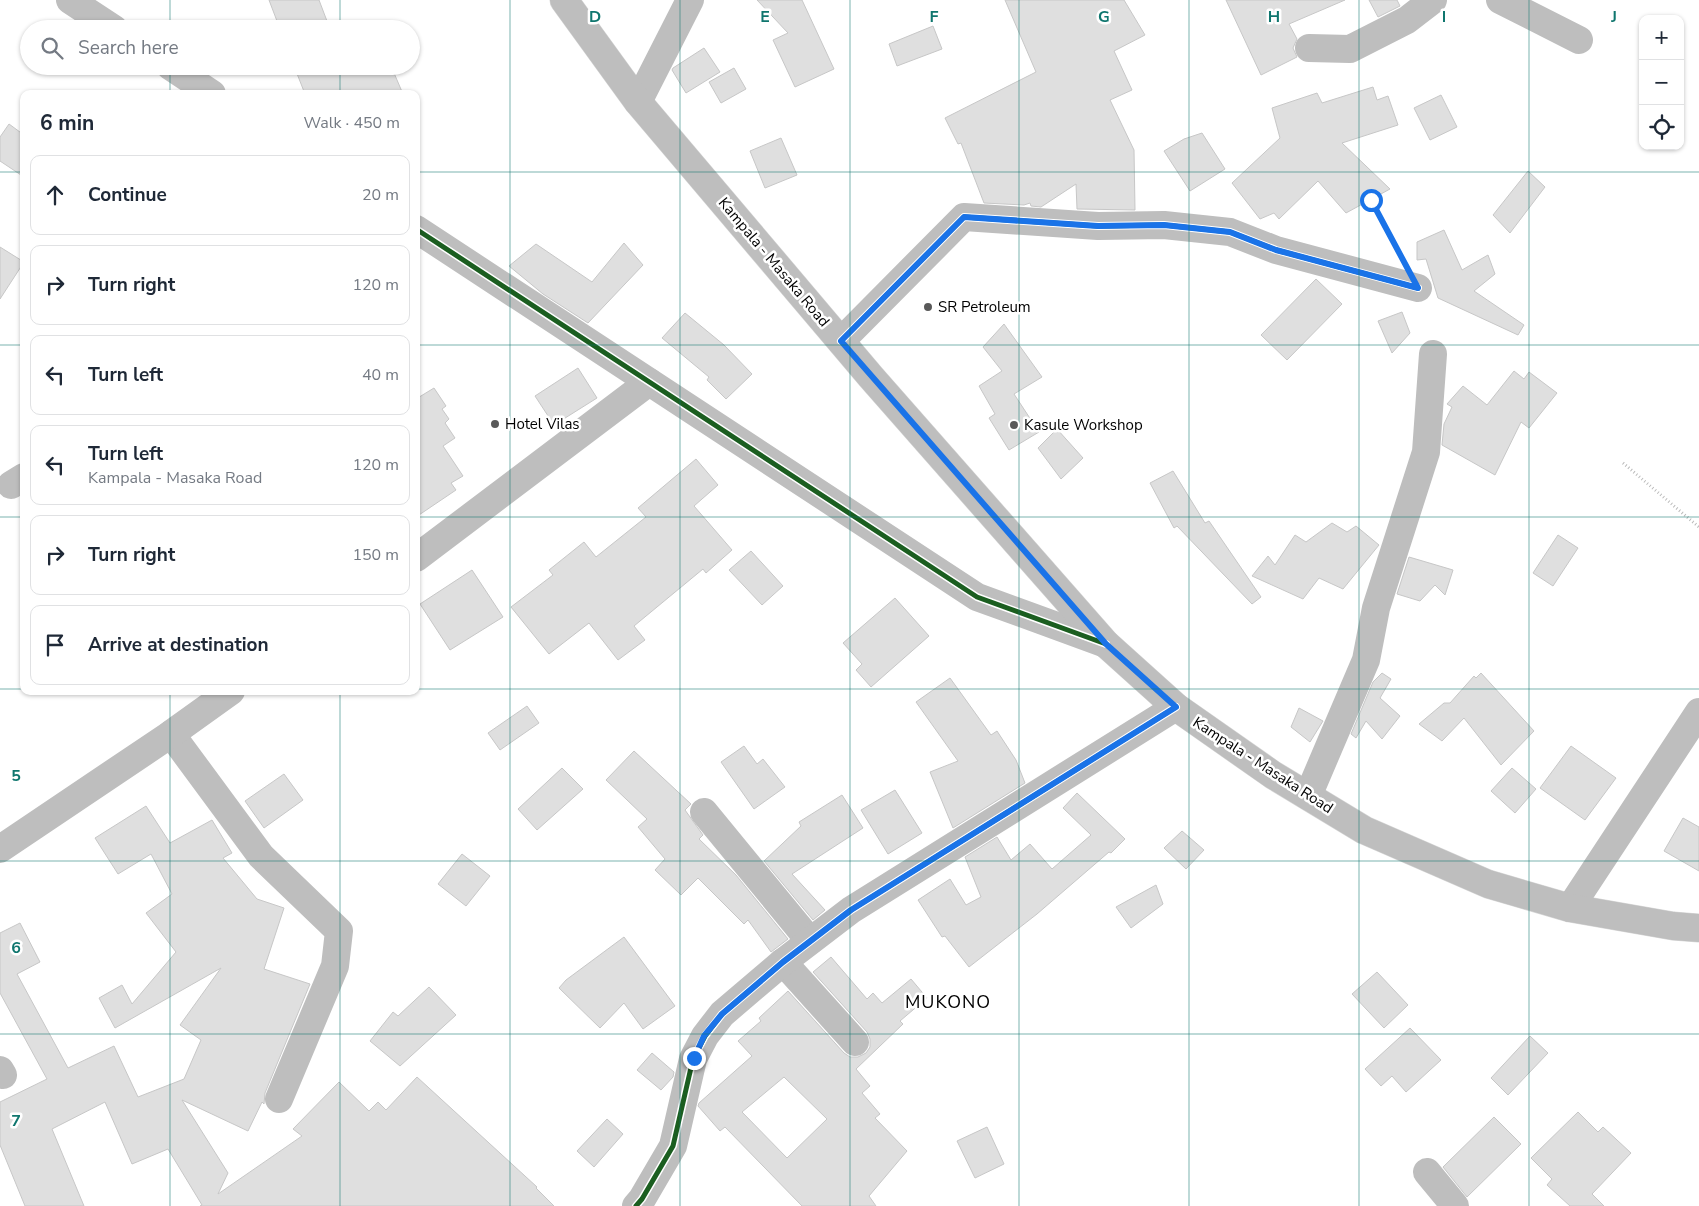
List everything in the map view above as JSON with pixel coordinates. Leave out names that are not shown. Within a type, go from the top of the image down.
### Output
[{"type":"street","points":[[70,0],[100,20]]},
{"type":"street","name":"Kampala - Masaka Road","points":[[564,0],[638,102],[841,341],[1106,644],[1176,707],[1273,775],[1364,830],[1488,884],[1570,908],[1673,926],[1699,928]]},
{"type":"street","points":[[638,102],[690,0]]},
{"type":"street","points":[[1309,48],[1350,49],[1407,20],[1433,0]]},
{"type":"street","points":[[1500,0],[1579,40]]},
{"type":"street","points":[[184,75],[206,90]]},
{"type":"street","points":[[841,341],[964,217],[1098,226],[1164,225],[1230,232],[1276,250],[1418,288]]},
{"type":"street","points":[[420,231],[977,597],[1106,644]]},
{"type":"street","points":[[1308,796],[1366,660],[1376,608],[1426,452],[1433,354]]},
{"type":"street","points":[[420,555],[649,382]]},
{"type":"street","points":[[0,849],[171,734],[225,695]]},
{"type":"street","points":[[636,1206],[673,1146],[694,1058],[704,1036],[722,1014],[783,962],[851,910],[1176,707]]},
{"type":"street","points":[[1570,908],[1699,712]]},
{"type":"street","points":[[171,734],[261,856],[338,931],[335,966],[279,1099]]},
{"type":"street","points":[[704,812],[810,941]]},
{"type":"street","points":[[783,962],[855,1042]]},
{"type":"street","points":[[1427,1172],[1455,1206]]},
{"type":"path","points":[[1371,200],[1418,288]]},
{"type":"path","points":[[1623,463],[1699,527]]},
{"type":"building","points":[[269,0],[319,0],[327,20],[277,20]]},
{"type":"building","points":[[757,0],[802,0],[834,69],[795,87],[773,40],[788,33]]},
{"type":"building","points":[[1005,0],[1124,0],[1145,35],[1114,51],[1132,90],[1110,100],[1134,150],[1135,210],[1077,209],[1076,184],[1041,207],[1031,206],[1030,203],[1024,205],[984,203],[961,143],[958,144],[945,118],[1036,72]]},
{"type":"building","points":[[1226,0],[1345,0],[1289,24],[1297,39],[1293,48],[1297,57],[1261,75]]},
{"type":"building","points":[[1369,0],[1397,0],[1400,6],[1378,17]]},
{"type":"building","points":[[933,26],[942,49],[897,66],[889,44]]},
{"type":"building","points":[[704,48],[720,72],[686,93],[672,70]]},
{"type":"building","points":[[734,68],[746,89],[721,103],[709,82]]},
{"type":"building","points":[[298,75],[395,75],[401,90],[303,90]]},
{"type":"building","points":[[1373,87],[1377,100],[1388,96],[1398,125],[1342,143],[1390,189],[1346,213],[1318,181],[1279,219],[1274,213],[1260,219],[1232,183],[1280,138],[1272,108],[1317,93],[1322,103]]},
{"type":"building","points":[[1441,95],[1457,127],[1430,140],[1414,108]]},
{"type":"building","points":[[9,124],[20,132],[20,174],[0,161],[0,137]]},
{"type":"building","points":[[1202,133],[1225,169],[1190,191],[1164,151],[1184,139]]},
{"type":"building","points":[[781,138],[797,175],[765,188],[750,151]]},
{"type":"building","points":[[1528,171],[1545,187],[1510,233],[1493,215]]},
{"type":"building","points":[[1444,230],[1462,270],[1488,255],[1495,274],[1474,291],[1524,325],[1518,335],[1438,298],[1426,259],[1417,260],[1417,242]]},
{"type":"building","points":[[624,243],[643,265],[588,323],[543,294],[509,266],[536,244],[592,282]]},
{"type":"building","points":[[0,247],[20,260],[20,268],[0,299]]},
{"type":"building","points":[[1316,279],[1342,304],[1287,360],[1261,335]]},
{"type":"building","points":[[1402,312],[1410,333],[1392,353],[1378,321]]},
{"type":"building","points":[[685,313],[724,345],[752,374],[726,399],[707,380],[709,377],[662,338]]},
{"type":"building","points":[[1004,324],[1042,377],[1014,394],[1039,432],[1009,450],[989,418],[995,414],[979,386],[1002,371],[983,347]]},
{"type":"building","points":[[578,368],[597,398],[554,425],[535,396]]},
{"type":"building","points":[[1514,371],[1524,379],[1529,372],[1557,393],[1529,428],[1521,422],[1495,475],[1442,445],[1444,424],[1452,407],[1447,404],[1463,386],[1487,405]]},
{"type":"building","points":[[434,388],[446,406],[442,409],[449,419],[445,423],[455,438],[443,446],[463,476],[451,483],[456,490],[420,514],[420,397]]},
{"type":"building","points":[[1057,429],[1083,458],[1061,479],[1038,448]]},
{"type":"building","points":[[696,459],[718,485],[694,506],[732,550],[706,573],[703,569],[634,626],[645,640],[618,660],[589,623],[549,654],[511,607],[553,575],[549,570],[584,542],[596,557],[646,517],[638,508]]},
{"type":"building","points":[[1173,471],[1205,523],[1209,521],[1261,597],[1252,604],[1177,526],[1174,528],[1150,483]]},
{"type":"building","points":[[1332,523],[1347,532],[1356,526],[1379,545],[1343,589],[1319,578],[1303,599],[1252,576],[1268,556],[1275,565],[1295,535],[1306,542]]},
{"type":"building","points":[[1558,535],[1578,548],[1553,586],[1533,573]]},
{"type":"building","points":[[751,551],[783,586],[762,605],[729,570]]},
{"type":"building","points":[[1409,557],[1453,570],[1445,595],[1435,585],[1420,601],[1397,594]]},
{"type":"building","points":[[472,570],[503,617],[450,650],[420,604]]},
{"type":"building","points":[[895,598],[929,636],[871,687],[856,670],[862,664],[843,643]]},
{"type":"building","points":[[1382,673],[1391,679],[1380,698],[1400,716],[1382,739],[1366,721],[1356,738],[1351,734],[1373,682]]},
{"type":"building","points":[[1481,673],[1534,731],[1501,765],[1464,718],[1442,741],[1419,724],[1444,703],[1450,703],[1474,676],[1476,678]]},
{"type":"building","points":[[950,678],[991,735],[997,731],[1016,760],[1025,783],[953,828],[930,772],[958,761],[916,702]]},
{"type":"building","points":[[527,706],[539,723],[500,750],[488,733]]},
{"type":"building","points":[[1299,708],[1323,721],[1310,742],[1291,727]]},
{"type":"building","points":[[744,746],[757,764],[763,759],[785,787],[754,809],[721,762]]},
{"type":"building","points":[[1571,746],[1616,778],[1585,820],[1540,788]]},
{"type":"building","points":[[634,751],[691,804],[685,810],[703,835],[699,839],[736,875],[788,939],[771,952],[748,920],[744,924],[698,878],[681,895],[655,870],[665,859],[638,827],[647,819],[606,780]]},
{"type":"building","points":[[562,768],[583,789],[537,830],[518,809]]},
{"type":"building","points":[[1512,768],[1536,789],[1515,813],[1491,791]]},
{"type":"building","points":[[284,774],[303,800],[264,828],[245,801]]},
{"type":"building","points":[[895,790],[922,833],[888,854],[861,810]]},
{"type":"building","points":[[1077,793],[1125,839],[1111,853],[1109,852],[1037,914],[969,967],[945,936],[942,937],[918,900],[950,879],[966,905],[981,897],[965,857],[997,837],[1011,860],[1030,844],[1052,869],[1091,835],[1063,808]]},
{"type":"building","points":[[842,795],[863,828],[792,874],[825,910],[813,920],[764,861],[801,826],[799,822]]},
{"type":"building","points":[[146,806],[170,843],[212,820],[232,853],[223,858],[257,899],[284,908],[264,969],[310,984],[265,1093],[264,1104],[262,1102],[248,1131],[182,1100],[228,1173],[218,1194],[302,1136],[293,1129],[339,1082],[369,1111],[378,1102],[386,1110],[417,1077],[537,1187],[554,1206],[200,1206],[202,1205],[168,1149],[132,1164],[105,1102],[52,1129],[84,1206],[25,1206],[0,1145],[0,1102],[47,1079],[0,993],[0,933],[20,923],[40,962],[17,974],[68,1068],[114,1046],[138,1097],[184,1079],[201,1040],[180,1025],[221,968],[115,1028],[99,998],[122,985],[132,1004],[176,952],[146,913],[172,894],[151,854],[118,874],[95,838]]},
{"type":"building","points":[[1683,818],[1699,827],[1699,871],[1664,851]]},
{"type":"building","points":[[1182,831],[1204,850],[1186,869],[1164,848]]},
{"type":"building","points":[[462,854],[490,876],[466,906],[438,884]]},
{"type":"building","points":[[1156,885],[1163,904],[1131,928],[1116,907]]},
{"type":"building","points":[[624,937],[675,1006],[643,1029],[624,1003],[600,1028],[559,988],[566,980]]},
{"type":"building","points":[[831,957],[867,999],[873,993],[882,1003],[911,979],[927,998],[900,1021],[903,1024],[856,1069],[870,1086],[862,1093],[880,1114],[875,1118],[907,1151],[869,1196],[876,1206],[802,1206],[725,1127],[720,1131],[698,1106],[699,1103],[752,1056],[738,1041],[761,1021],[759,1018],[788,991],[844,1053],[850,1057],[858,1057],[866,1053],[870,1047],[870,1039],[867,1032],[813,972]],"holes":[[[784,1077],[827,1119],[787,1158],[742,1112]]]},
{"type":"building","points":[[1377,972],[1408,1005],[1384,1028],[1352,994]]},
{"type":"building","points":[[429,987],[456,1015],[400,1066],[370,1041],[393,1012],[398,1016]]},
{"type":"building","points":[[1410,1028],[1441,1060],[1406,1092],[1392,1076],[1381,1086],[1365,1069]]},
{"type":"building","points":[[1530,1036],[1548,1053],[1508,1095],[1491,1078]]},
{"type":"building","points":[[652,1053],[674,1072],[673,1077],[661,1090],[637,1070]]},
{"type":"building","points":[[1578,1112],[1598,1132],[1603,1127],[1631,1153],[1592,1194],[1604,1206],[1570,1206],[1547,1185],[1552,1179],[1531,1158]]},
{"type":"building","points":[[1494,1117],[1521,1144],[1467,1197],[1443,1167]]},
{"type":"building","points":[[607,1119],[623,1134],[594,1167],[577,1151]]},
{"type":"building","points":[[987,1127],[1004,1164],[975,1178],[957,1141]]},
{"type":"cycle path","points":[[841,341],[964,217],[1098,226],[1164,225],[1230,232],[1276,250],[1418,288]]},
{"type":"cycle path","points":[[420,232],[977,597],[1106,644]]},
{"type":"cycle path","points":[[636,1206],[673,1146],[693,1059],[705,1036],[722,1014],[783,962],[851,910],[1176,707]]},
{"type":"place","name":"SR Petroleum","points":[[928,307]]},
{"type":"place","name":"Hotel Vilas","points":[[495,424]]},
{"type":"place","name":"Kasule Workshop","points":[[1014,425]]},
{"type":"district","name":"MUKONO","points":[[948,1002]]},
{"type":"route","points":[[694,1058],[704,1036],[722,1014],[783,962],[851,910],[1176,707],[1106,644],[841,341],[964,217],[1098,226],[1164,225],[1230,232],[1276,250],[1418,288],[1371,200]]}]
